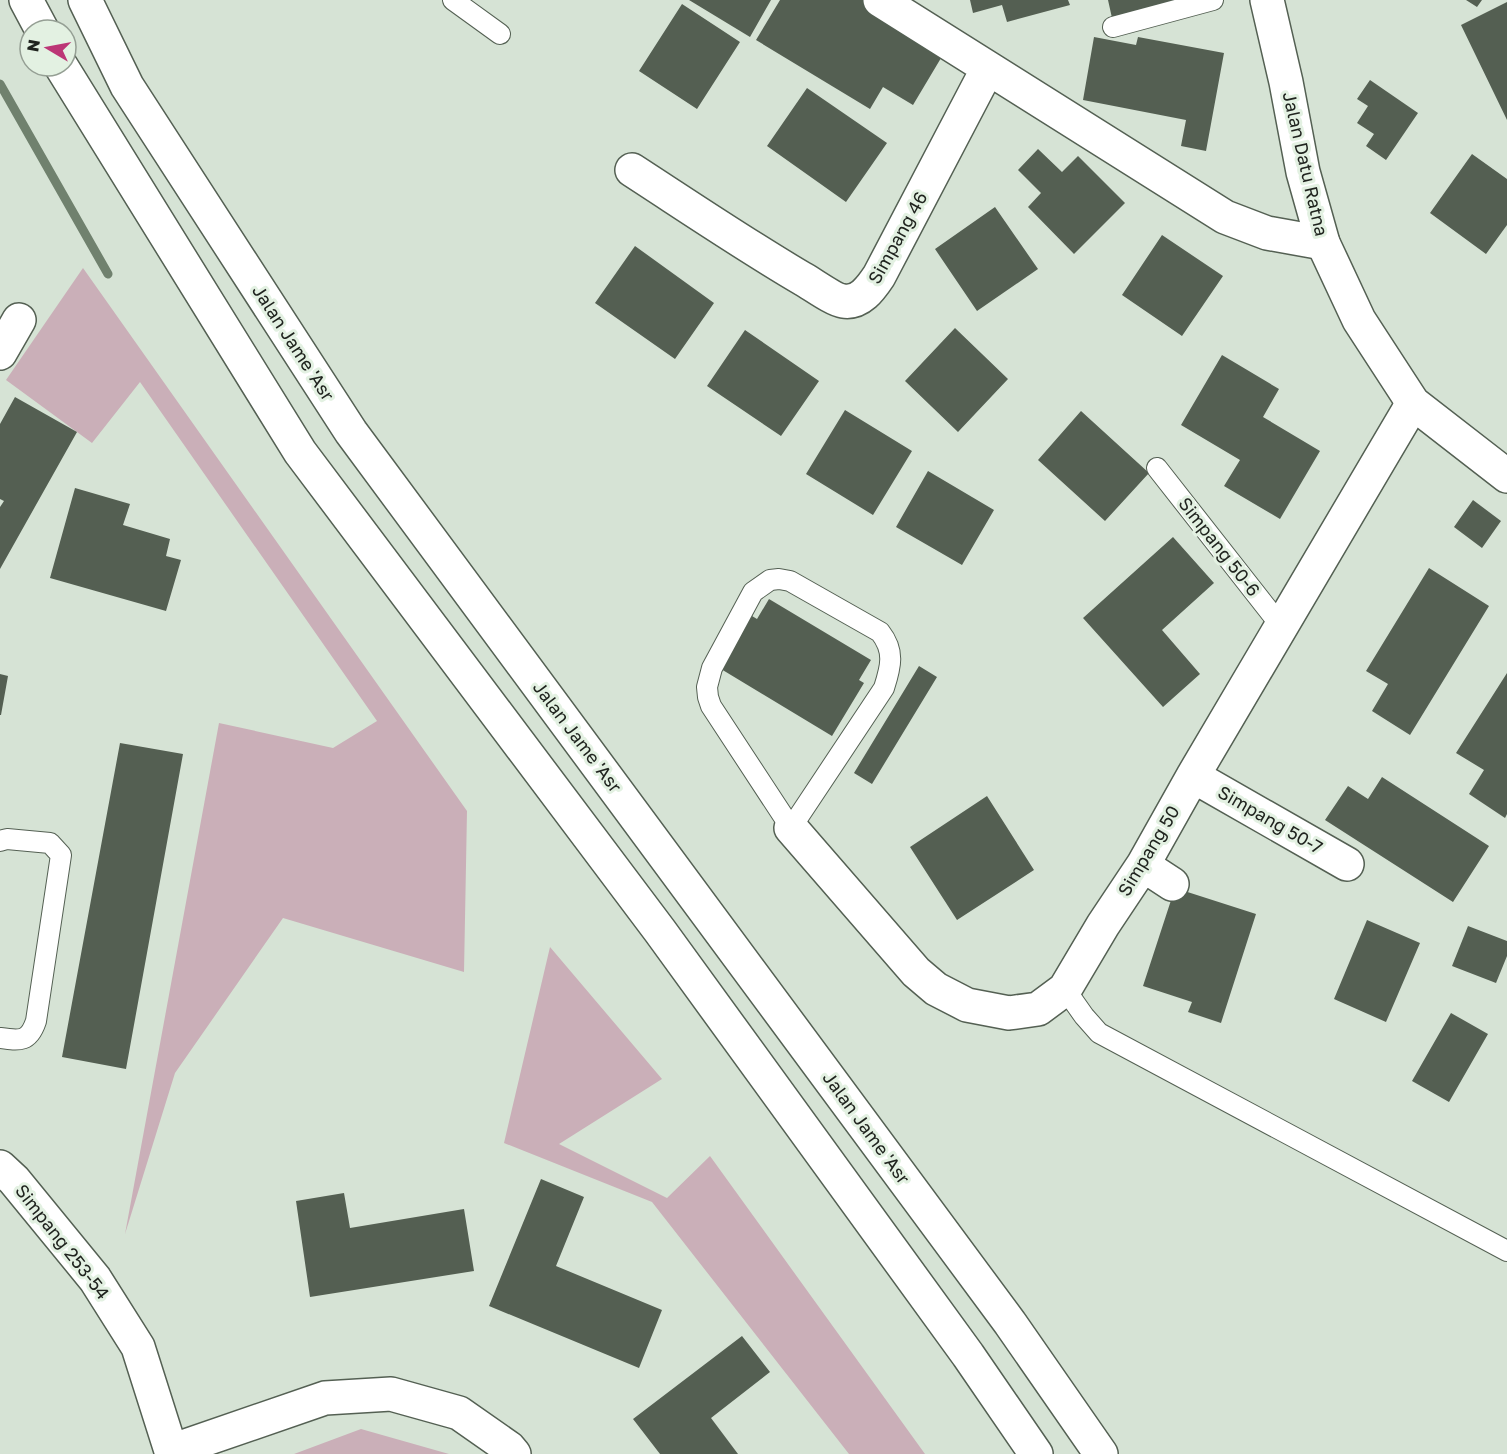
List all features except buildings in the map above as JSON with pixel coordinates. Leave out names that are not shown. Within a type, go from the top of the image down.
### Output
[{"type":"main road","points":[[26,0],[36,18]]},
{"type":"main road","name":"Jalan Jame 'Asr","points":[[85,0],[127,86],[351,432],[1003,1314],[1101,1454]]},
{"type":"main road","points":[[880,0],[1225,217],[1267,233],[1323,243]]},
{"type":"main road","name":"Jalan Datu Ratna","points":[[1267,0],[1303,172],[1323,243],[1359,320],[1413,403],[1507,476]]},
{"type":"main road","name":"Simpang 46","points":[[632,171],[833,296],[844,301],[857,299],[868,292],[879,276],[988,68]]},
{"type":"main road","points":[[68,78],[300,452],[660,931],[968,1355],[1036,1454]]},
{"type":"main road","points":[[0,353],[19,320]]},
{"type":"main road","name":"Simpang 50","points":[[791,828],[916,972],[936,989],[967,1005],[1009,1013],[1038,1009],[1065,989],[1103,925],[1143,865],[1413,403]]},
{"type":"main road","name":"Simpang 50-7","points":[[1194,776],[1347,864]]},
{"type":"main road","points":[[1143,865],[1172,884]]},
{"type":"main road","name":"Simpang 253-54","points":[[0,1167],[14,1180],[95,1279],[138,1347],[171,1452]]},
{"type":"main road","points":[[171,1452],[325,1398],[391,1394],[459,1413],[509,1448],[514,1454]]},
{"type":"lane","points":[[453,0],[500,34]]},
{"type":"lane","points":[[1113,27],[1213,0]]},
{"type":"lane","name":"Simpang 50-6","points":[[1157,468],[1281,626]]},
{"type":"lane","points":[[770,579],[790,581],[880,632],[890,649],[891,660],[884,688],[791,828],[711,706],[707,687],[712,668],[753,592],[770,579]]},
{"type":"lane","points":[[0,841],[7,839],[50,843],[61,855],[36,1021],[33,1030],[26,1038],[16,1040],[0,1038]]},
{"type":"lane","points":[[1065,989],[1099,1034],[1507,1251]]},
{"type":"shaded area","points":[[83,268],[467,811],[464,972],[283,918],[175,1073],[125,1234],[219,723],[333,748],[377,721],[140,382],[92,443],[6,380]]},
{"type":"shaded area","points":[[550,947],[662,1079],[559,1144],[667,1198],[710,1156],[925,1454],[849,1454],[652,1202],[504,1143]]},
{"type":"shaded area","points":[[361,1429],[449,1454],[294,1454]]},
{"type":"waterway","points":[[0,84],[108,274]]}]
